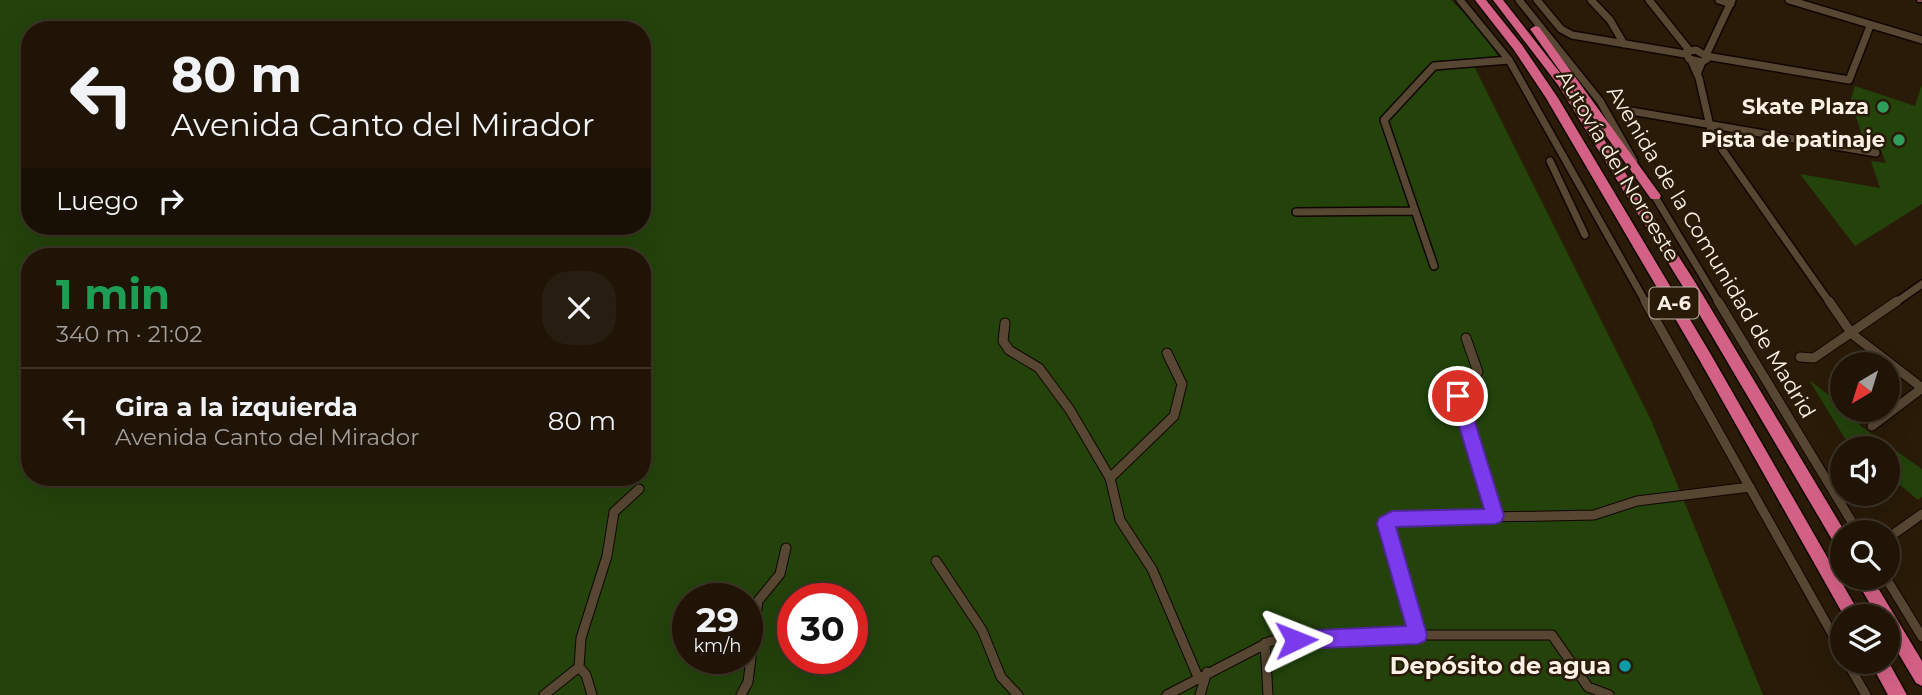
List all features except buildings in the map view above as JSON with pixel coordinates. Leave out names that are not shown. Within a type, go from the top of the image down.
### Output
[{"type":"highway","name":"Autovía del Noroeste","points":[[1480,0],[1523,54],[1552,101],[1672,301],[1846,604]]},
{"type":"highway","name":"Autovía del Noroeste","points":[[1498,0],[1562,83],[1690,286],[1830,521]]},
{"type":"highway","points":[[1510,0],[1576,83],[1655,196]]},
{"type":"highway","points":[[1900,640],[1922,677]]},
{"type":"highway","points":[[1886,674],[1898,695]]},
{"type":"street","points":[[1460,0],[1509,60],[1830,630]]},
{"type":"street","name":"Avenida de la Comunidad de Madrid","points":[[1522,0],[1600,101],[1851,520]]},
{"type":"street","points":[[1537,0],[1566,32],[1849,80],[1870,26]]},
{"type":"street","points":[[1591,0],[1610,20],[1625,44]]},
{"type":"street","points":[[1648,0],[1687,52],[1698,72],[1706,124],[1852,334],[1922,388],[1872,426]]},
{"type":"street","points":[[1698,72],[1732,2],[1719,0]]},
{"type":"street","points":[[1789,0],[1922,40]]},
{"type":"street","points":[[1691,60],[1705,54]]},
{"type":"street","points":[[1434,266],[1384,120],[1434,66],[1509,60]]},
{"type":"street","points":[[1625,110],[1876,153]]},
{"type":"street","points":[[1550,160],[1585,235]]},
{"type":"street","points":[[1558,177],[1577,177]]},
{"type":"street","points":[[1296,212],[1415,211]]},
{"type":"street","points":[[1800,356],[1814,358],[1922,284]]},
{"type":"street","points":[[1005,323],[1003,341],[1009,350],[1039,368],[1070,410],[1110,478],[1120,520],[1152,569],[1203,675],[1200,695]]},
{"type":"street","points":[[1466,338],[1478,372],[1458,396],[1495,516]]},
{"type":"street","points":[[1110,478],[1174,416],[1182,384],[1167,353]]},
{"type":"street","points":[[1418,635],[1386,524],[1392,519],[1594,515],[1637,501],[1750,487]]},
{"type":"street","points":[[592,695],[586,675],[579,667],[581,638],[607,556],[614,512],[639,489]]},
{"type":"street","points":[[1900,530],[1921,516]]},
{"type":"street","points":[[741,695],[748,681],[758,601],[780,574],[786,548]]},
{"type":"street","points":[[936,561],[982,630],[1001,677],[1017,695]]},
{"type":"street","points":[[1893,590],[1922,638]]},
{"type":"street","points":[[1167,695],[1265,643],[1418,635],[1552,635],[1588,687],[1609,695]]},
{"type":"street","points":[[1265,643],[1268,695]]},
{"type":"street","points":[[544,695],[579,667]]},
{"type":"street","points":[[1854,674],[1866,695]]},
{"type":"green space","points":[[0,0],[1451,0],[1475,24],[1499,57],[1471,60],[1651,420],[1763,695],[0,695]]},
{"type":"green space","points":[[1922,84],[1922,204],[1855,246],[1800,174],[1880,188],[1871,161],[1886,163],[1881,150],[1866,147],[1856,117],[1847,111],[1855,86],[1915,106]]},
{"type":"green space","points":[[1809,380],[1830,396],[1830,414]]},
{"type":"green space","points":[[1835,422],[1863,422],[1859,425],[1875,436],[1843,436]]},
{"type":"green space","points":[[1900,454],[1922,469],[1922,497],[1918,500],[1900,485]]},
{"type":"place","name":"Skate Plaza","points":[[1883,107]]},
{"type":"place","name":"Pista de patinaje","points":[[1899,140]]},
{"type":"place","name":"Depósito de agua","points":[[1625,666]]},
{"type":"route","points":[[1296,640],[1418,635],[1386,532],[1386,524],[1392,519],[1495,516],[1458,396]]}]
